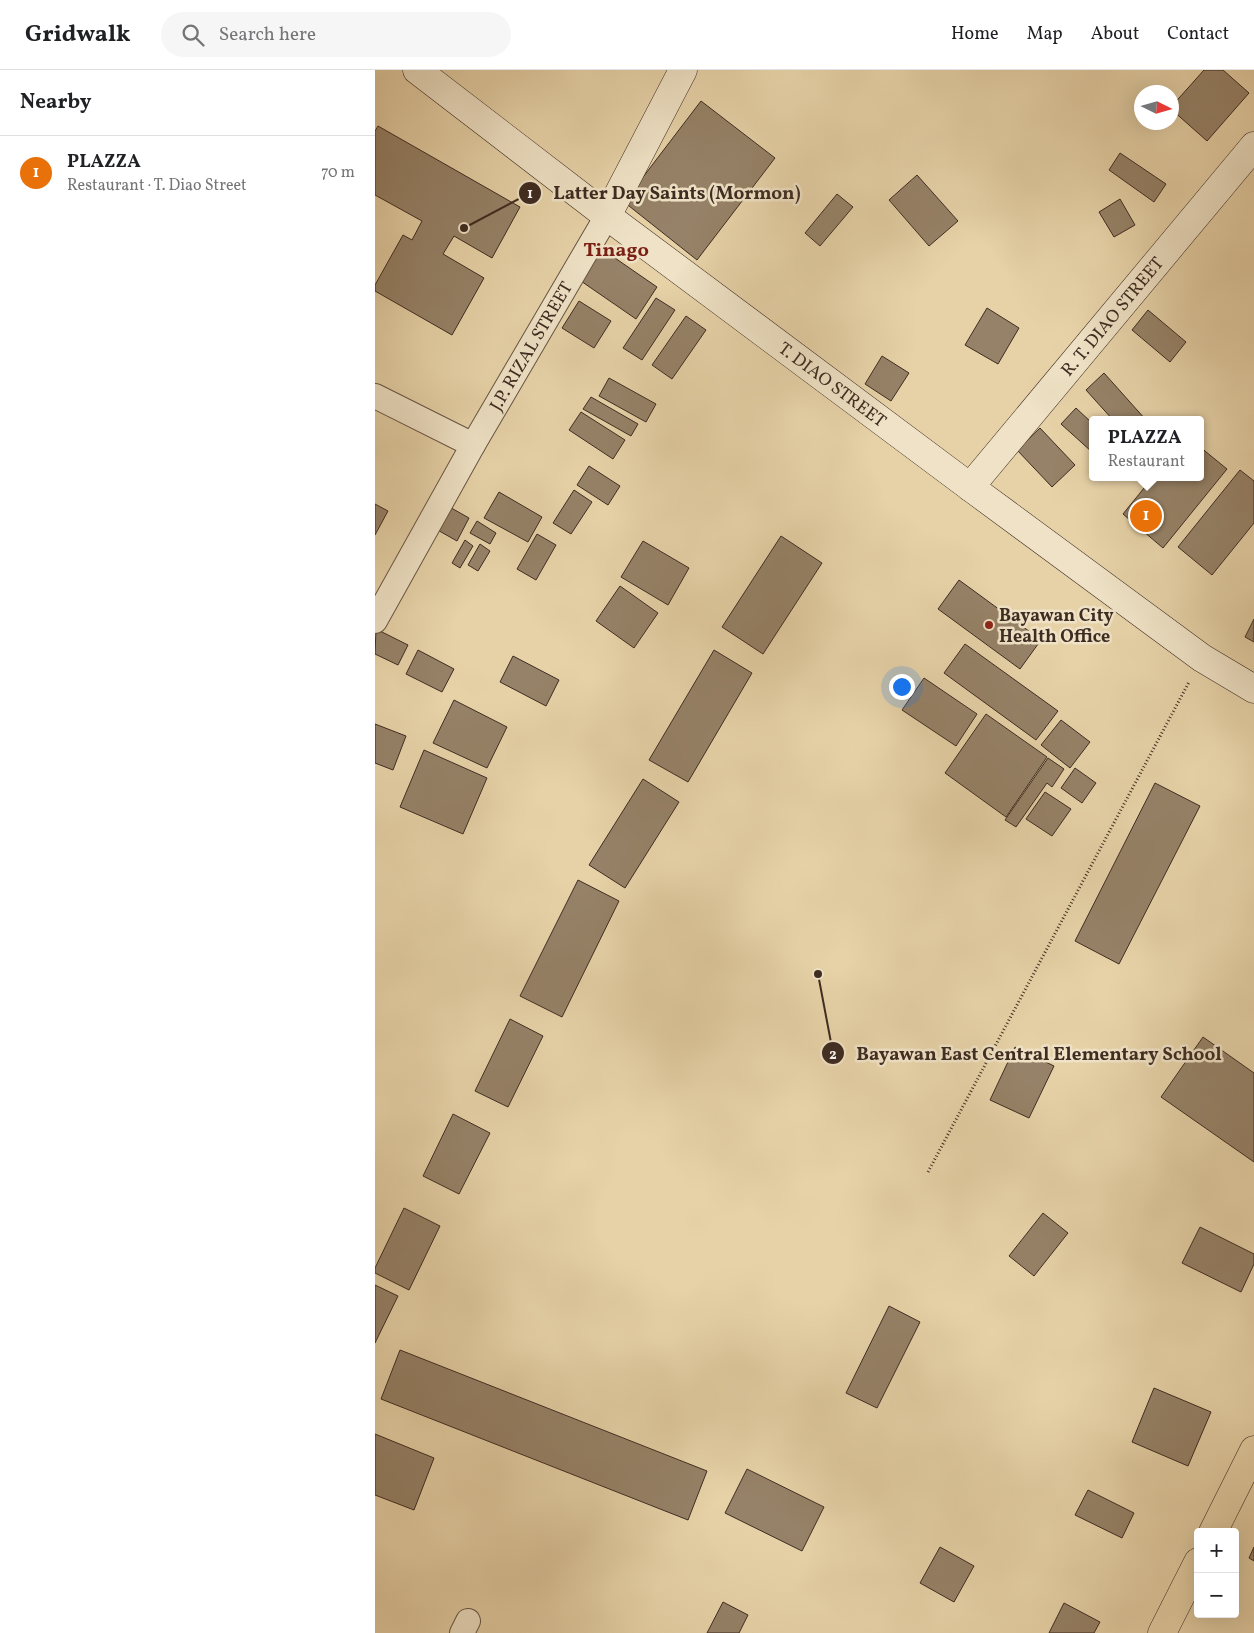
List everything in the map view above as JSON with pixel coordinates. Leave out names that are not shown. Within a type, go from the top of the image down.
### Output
[{"type":"highway","points":[[1215,1528],[1254,1450]]},
{"type":"highway","points":[[1162,1633],[1194,1570]]},
{"type":"street","name":"T. DIAO STREET","points":[[417,70],[607,216],[970,487],[1202,658],[1254,689]]},
{"type":"street","name":"J.P. RIZAL STREET","points":[[375,621],[473,446],[607,216],[683,70]]},
{"type":"street","name":"R. T. DIAO STREET","points":[[970,487],[1254,146]]},
{"type":"street","points":[[375,396],[473,446]]},
{"type":"path","points":[[928,1172],[1202,658]]},
{"type":"building","points":[[1204,70],[1223,70],[1249,93],[1207,141],[1179,116],[1179,98]]},
{"type":"building","points":[[701,101],[775,158],[697,260],[624,202]]},
{"type":"building","points":[[378,126],[520,207],[492,258],[454,236],[443,254],[484,278],[452,335],[375,291],[375,285],[403,235],[412,240],[422,221],[375,195],[375,131]]},
{"type":"building","points":[[1120,153],[1166,184],[1154,202],[1109,170]]},
{"type":"building","points":[[917,175],[958,221],[929,246],[889,200]]},
{"type":"building","points":[[837,194],[853,207],[820,246],[805,233]]},
{"type":"building","points":[[1120,199],[1135,225],[1114,237],[1099,212]]},
{"type":"building","points":[[599,247],[657,287],[636,319],[578,279]]},
{"type":"building","points":[[656,298],[675,310],[642,360],[623,348]]},
{"type":"building","points":[[579,301],[611,321],[594,348],[562,328]]},
{"type":"building","points":[[987,308],[1019,328],[998,364],[965,345]]},
{"type":"building","points":[[1148,310],[1186,342],[1170,362],[1132,330]]},
{"type":"building","points":[[686,316],[706,330],[672,379],[652,365]]},
{"type":"building","points":[[882,356],[909,373],[891,401],[865,384]]},
{"type":"building","points":[[1104,373],[1142,416],[1109,416],[1086,390]]},
{"type":"building","points":[[609,378],[656,404],[646,422],[599,396]]},
{"type":"building","points":[[591,397],[638,424],[631,436],[583,409]]},
{"type":"building","points":[[1076,408],[1089,420],[1089,449],[1061,424]]},
{"type":"building","points":[[581,412],[625,440],[613,459],[569,430]]},
{"type":"building","points":[[1040,428],[1075,465],[1052,487],[1017,450]]},
{"type":"building","points":[[1204,450],[1227,469],[1163,548],[1123,514],[1150,481],[1204,481]]},
{"type":"building","points":[[589,466],[620,486],[608,505],[577,485]]},
{"type":"building","points":[[1240,470],[1254,481],[1254,523],[1212,575],[1178,547]]},
{"type":"building","points":[[574,490],[592,502],[571,534],[553,523]]},
{"type":"building","points":[[499,492],[542,517],[528,542],[484,518]]},
{"type":"building","points":[[375,504],[388,511],[375,535]]},
{"type":"building","points":[[446,505],[469,518],[457,541],[434,528]]},
{"type":"building","points":[[477,521],[496,533],[490,544],[470,533]]},
{"type":"building","points":[[537,534],[556,545],[536,580],[517,569]]},
{"type":"building","points":[[781,536],[822,563],[763,654],[722,627]]},
{"type":"building","points":[[465,540],[473,546],[460,568],[452,563]]},
{"type":"building","points":[[643,541],[689,568],[668,605],[621,577]]},
{"type":"building","points":[[480,544],[490,551],[478,571],[468,565]]},
{"type":"building","name":"Bayawan City Health Office","points":[[959,580],[1041,640],[1020,669],[938,609]]},
{"type":"building","points":[[620,586],[658,613],[634,648],[596,621]]},
{"type":"building","points":[[1254,619],[1254,642],[1245,637]]},
{"type":"building","points":[[376,629],[408,645],[398,665],[375,654]]},
{"type":"building","points":[[965,644],[1058,711],[1036,740],[944,673]]},
{"type":"building","points":[[418,650],[454,669],[442,692],[406,674]]},
{"type":"building","points":[[714,650],[752,673],[688,782],[649,760]]},
{"type":"building","points":[[513,656],[559,680],[546,706],[500,682]]},
{"type":"building","points":[[924,678],[977,714],[956,746],[902,710]]},
{"type":"building","points":[[454,700],[507,727],[487,768],[433,743]]},
{"type":"building","points":[[986,714],[1047,757],[1006,817],[945,773]]},
{"type":"building","points":[[1061,720],[1090,742],[1070,768],[1041,745]]},
{"type":"building","points":[[375,724],[406,736],[393,770],[375,763]]},
{"type":"building","points":[[424,750],[487,778],[463,834],[400,807]]},
{"type":"building","points":[[1048,758],[1064,769],[1052,787],[1047,783],[1016,827],[1005,820]]},
{"type":"building","points":[[1075,768],[1096,783],[1082,803],[1061,788]]},
{"type":"building","points":[[643,779],[679,802],[625,888],[589,865]]},
{"type":"building","points":[[1155,783],[1200,806],[1119,964],[1075,941]]},
{"type":"building","points":[[1045,792],[1071,809],[1052,836],[1026,819]]},
{"type":"building","points":[[578,880],[619,901],[562,1017],[520,996]]},
{"type":"building","points":[[510,1019],[543,1036],[508,1107],[475,1091]]},
{"type":"building","points":[[1203,1037],[1254,1073],[1254,1162],[1161,1097]]},
{"type":"building","points":[[1015,1047],[1054,1066],[1029,1118],[990,1100]]},
{"type":"building","points":[[453,1114],[490,1133],[459,1194],[423,1176]]},
{"type":"building","points":[[404,1208],[440,1226],[409,1290],[375,1273],[375,1268]]},
{"type":"building","points":[[1043,1213],[1068,1233],[1034,1276],[1009,1256]]},
{"type":"building","points":[[1200,1227],[1254,1254],[1254,1264],[1241,1292],[1182,1263]]},
{"type":"building","points":[[375,1285],[398,1296],[375,1343]]},
{"type":"building","points":[[889,1306],[920,1322],[877,1408],[846,1393]]},
{"type":"building","points":[[400,1350],[707,1471],[688,1520],[381,1399]]},
{"type":"building","points":[[1154,1388],[1211,1412],[1188,1466],[1132,1442]]},
{"type":"building","points":[[375,1434],[434,1458],[414,1510],[375,1495]]},
{"type":"building","points":[[747,1469],[824,1507],[802,1551],[725,1513]]},
{"type":"building","points":[[1088,1490],[1134,1513],[1122,1538],[1075,1515]]},
{"type":"building","points":[[940,1547],[974,1566],[954,1602],[920,1583]]},
{"type":"building","points":[[1254,1547],[1254,1561],[1249,1558]]},
{"type":"building","points":[[723,1602],[748,1615],[739,1633],[707,1633]]},
{"type":"building","points":[[1064,1603],[1100,1622],[1094,1633],[1049,1633]]},
{"type":"place","name":"Latter Day Saints (Mormon)","points":[[464,228]]},
{"type":"place","name":"PLAZZA","points":[[1146,516]]},
{"type":"place","name":"Bayawan City Health Office","points":[[989,625]]},
{"type":"place","name":"Bayawan East Central Elementary School","points":[[818,974]]},
{"type":"district","name":"Tinago","points":[[616,249]]}]
